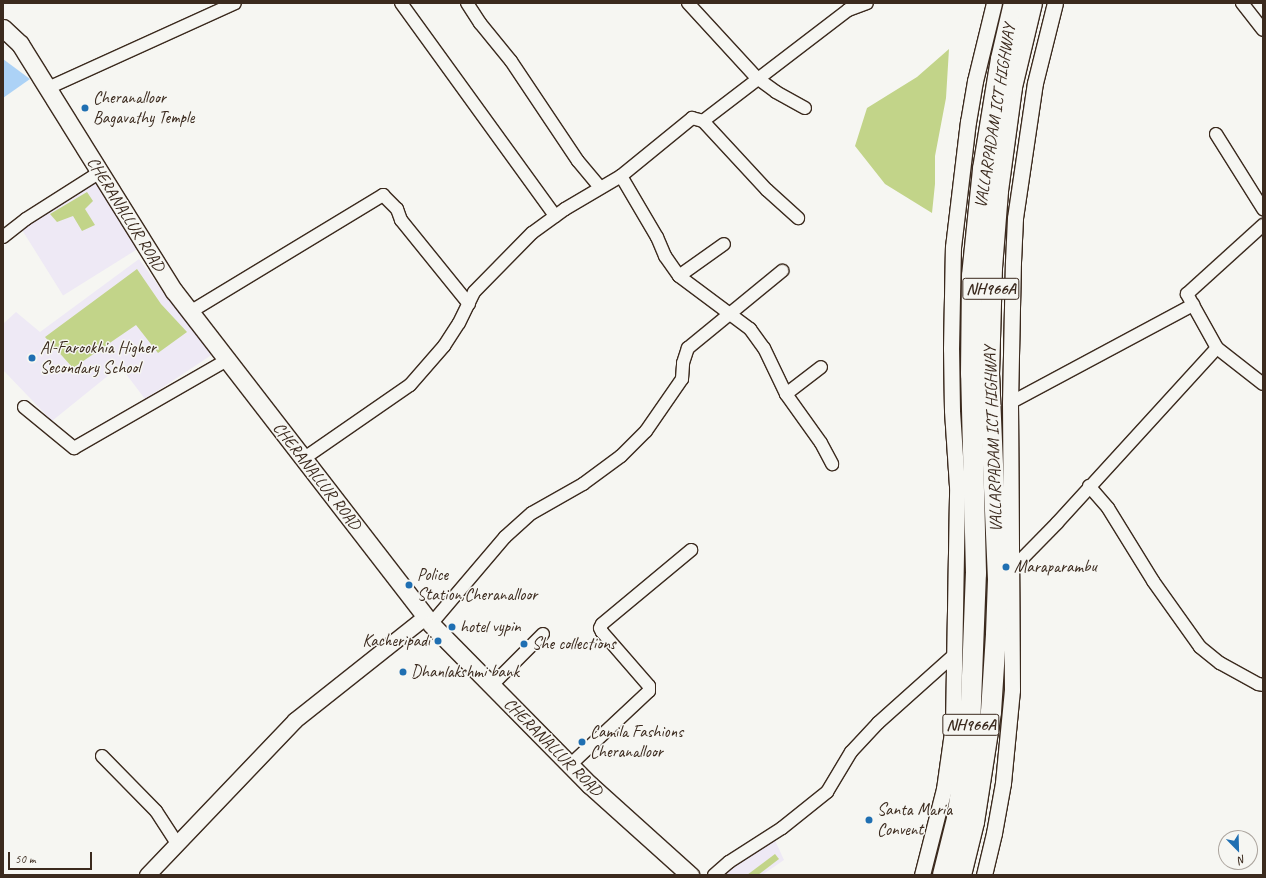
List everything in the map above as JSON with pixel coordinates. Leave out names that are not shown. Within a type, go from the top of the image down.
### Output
[{"type":"highway","name":"VALLARPADAM ICT HIGHWAY","points":[[943,875],[957,820],[970,728],[976,612],[976,573],[984,488],[980,375],[972,276],[983,169],[1001,60],[1014,3]]},
{"type":"highway","name":"VALLARPADAM ICT HIGHWAY","points":[[980,375],[992,268],[998,190],[1012,87],[1032,3]]},
{"type":"highway","name":"VALLARPADAM ICT HIGHWAY","points":[[961,875],[974,822],[991,712],[996,612],[1005,573],[984,488]]},
{"type":"highway","points":[[976,612],[996,612]]},
{"type":"main road","name":"CHERANALLUR ROAD","points":[[3,28],[20,44],[174,291],[428,620],[570,765],[690,875]]},
{"type":"street","points":[[401,3],[555,216]]},
{"type":"street","points":[[467,3],[511,61],[578,161],[600,187]]},
{"type":"street","points":[[688,3],[757,78],[776,92],[805,108]]},
{"type":"street","points":[[703,121],[757,78],[848,10],[867,3]]},
{"type":"street","points":[[984,488],[952,410],[951,349],[953,247],[968,122],[975,81],[994,3]]},
{"type":"street","points":[[922,875],[944,789],[953,725],[954,655],[984,488],[1010,403],[1015,218],[1035,83],[1055,3]]},
{"type":"street","points":[[1242,3],[1263,30]]},
{"type":"street","points":[[48,88],[229,4]]},
{"type":"street","points":[[303,459],[410,385],[444,346],[469,304],[474,292],[532,233],[600,187],[621,176],[692,118],[703,121],[767,190],[798,218]]},
{"type":"street","points":[[1216,134],[1263,209]]},
{"type":"street","points":[[3,237],[26,219],[100,172]]},
{"type":"street","points":[[621,176],[657,237],[665,256],[678,276],[750,330],[764,348],[786,394],[821,443],[832,464]]},
{"type":"street","points":[[190,312],[383,195],[397,209],[401,220],[469,304]]},
{"type":"street","points":[[1263,226],[1187,294],[1217,348],[1263,384]]},
{"type":"street","points":[[678,276],[724,244]]},
{"type":"street","points":[[147,875],[176,843],[296,720],[428,620],[505,537],[532,513],[583,484],[621,456],[646,431],[682,379],[683,363],[688,348],[782,271]]},
{"type":"street","points":[[1010,403],[1193,305]]},
{"type":"street","points":[[984,875],[994,833],[1003,783],[1012,690],[1005,573],[1057,523],[1089,486],[1217,348]]},
{"type":"street","points":[[24,407],[74,448],[227,360]]},
{"type":"street","points":[[786,394],[821,367]]},
{"type":"street","points":[[1089,486],[1108,508],[1153,581],[1200,647],[1220,663],[1258,684],[1263,685]]},
{"type":"street","points":[[570,765],[649,691],[649,686],[602,632],[600,628],[602,624],[691,550]]},
{"type":"street","points":[[492,685],[543,634]]},
{"type":"street","points":[[714,875],[729,862],[782,828],[827,792],[851,752],[878,723],[954,655]]},
{"type":"street","points":[[102,756],[156,811],[176,843]]},
{"type":"shaded area","points":[[97,180],[139,248],[63,296],[21,228]]},
{"type":"shaded area","points":[[139,259],[169,300],[213,354],[145,399],[120,366],[52,421],[3,370],[3,324],[16,312],[40,332]]},
{"type":"shaded area","points":[[774,838],[784,860],[762,875],[721,875]]},
{"type":"green space","points":[[949,49],[946,98],[935,156],[935,184],[932,213],[885,184],[855,146],[867,108],[917,77]]},
{"type":"green space","points":[[87,192],[93,201],[85,209],[95,225],[82,231],[73,216],[57,222],[50,214]]},
{"type":"green space","points":[[137,269],[161,304],[187,332],[158,353],[136,325],[73,368],[45,337]]},
{"type":"green space","points":[[775,854],[779,859],[758,875],[747,875]]},
{"type":"water","points":[[3,59],[30,79],[3,98]]},
{"type":"place","name":"Cheranalloor Bagavathy Temple","points":[[85,108]]},
{"type":"place","name":"Al-Farookhia Higher Secondary School","points":[[32,358]]},
{"type":"place","name":"Maraparambu","points":[[1006,567]]},
{"type":"place","name":"Police Station,Cheranalloor","points":[[409,585]]},
{"type":"place","name":"hotel vypin","points":[[452,627]]},
{"type":"place","name":"Kacheripadi","points":[[438,641]]},
{"type":"place","name":"She collections","points":[[524,644]]},
{"type":"place","name":"Dhanlakshmi bank","points":[[403,672]]},
{"type":"place","name":"Camila Fashions Cheranalloor","points":[[582,742]]},
{"type":"place","name":"Santa Maria Convent","points":[[869,820]]}]
